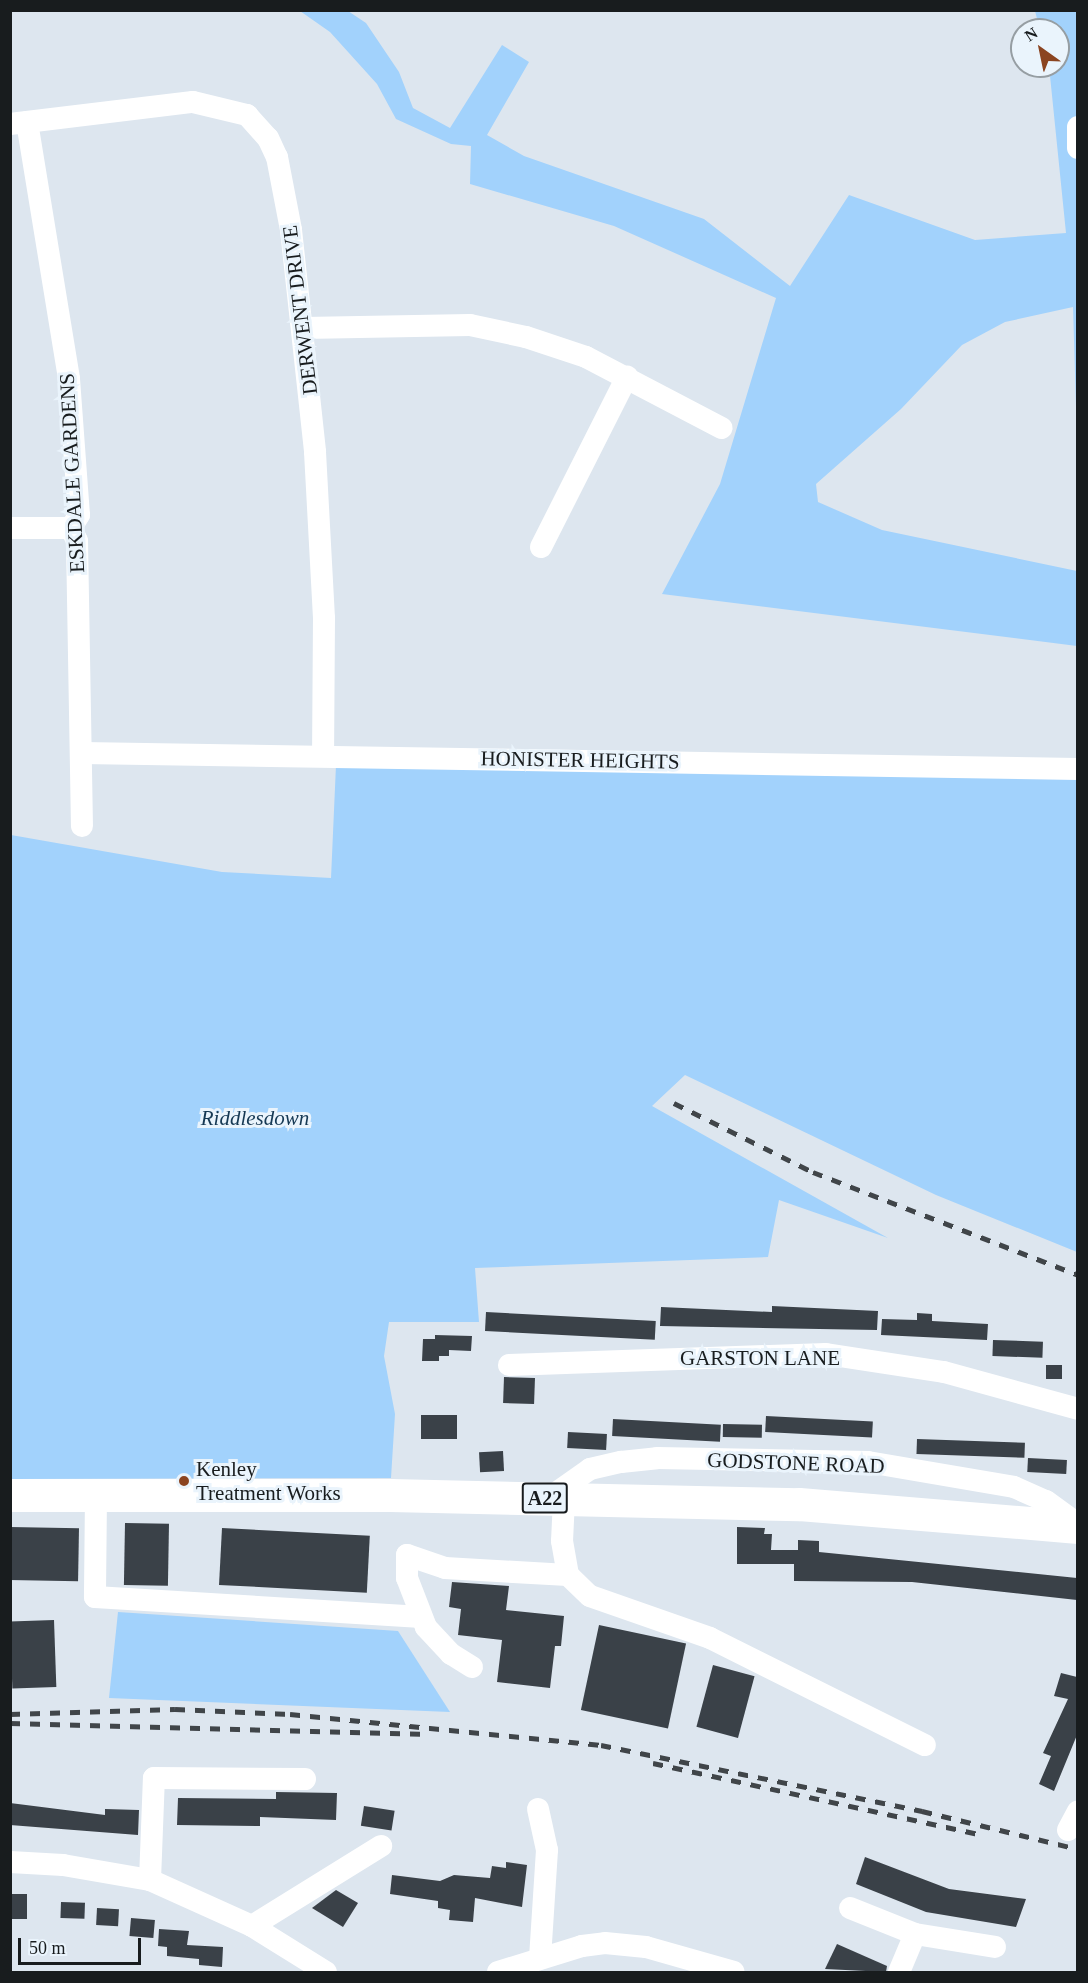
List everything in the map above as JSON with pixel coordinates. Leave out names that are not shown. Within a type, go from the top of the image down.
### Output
[{"type":"highway","name":"GODSTONE ROAD","points":[[10,1495],[556,1498],[855,1506],[1077,1525]]},
{"type":"street","name":"DERWENT DRIVE","points":[[19,123],[193,102],[247,115],[277,157],[304,328],[324,618],[323,755]]},
{"type":"street","name":"ESKDALE GARDENS","points":[[19,123],[69,379],[79,515],[71,528],[78,541],[82,826]]},
{"type":"street","points":[[304,328],[470,325],[586,357],[722,428]]},
{"type":"street","points":[[541,547],[627,377]]},
{"type":"street","points":[[10,528],[71,528]]},
{"type":"street","name":"HONISTER HEIGHTS","points":[[82,753],[323,755],[1077,769]]},
{"type":"street","name":"GARSTON LANE","points":[[509,1365],[826,1354],[944,1372],[1077,1409]]},
{"type":"street","name":"GODSTONE ROAD","points":[[556,1498],[590,1470],[630,1461],[868,1462],[1014,1487],[1046,1501],[1077,1525]]},
{"type":"street","points":[[96,1496],[95,1597],[421,1617]]},
{"type":"street","points":[[556,1498],[568,1575],[590,1596],[710,1638],[925,1744]]},
{"type":"street","points":[[472,1667],[451,1654],[421,1617],[406,1578],[407,1555],[446,1568],[568,1575]]},
{"type":"street","points":[[150,1880],[154,1778],[305,1779]]},
{"type":"street","points":[[538,1809],[547,1850],[540,1959]]},
{"type":"street","points":[[252,1926],[381,1846]]},
{"type":"street","points":[[10,1862],[63,1865],[150,1880],[252,1926],[326,1972]]},
{"type":"street","points":[[850,1908],[915,1934],[995,1947]]},
{"type":"street","points":[[899,1972],[915,1934]]},
{"type":"street","points":[[498,1972],[605,1943],[646,1947],[734,1972]]},
{"type":"green space","points":[[300,11],[348,11],[366,23],[399,72],[413,108],[450,128],[502,45],[529,62],[487,135],[524,156],[704,219],[790,286],[849,195],[975,240],[1066,233],[1050,78],[1070,78],[1070,18],[1037,18],[1035,11],[1077,11],[1077,440],[1073,307],[1005,322],[962,345],[901,409],[816,484],[818,502],[882,530],[1077,571],[1077,646],[662,594],[720,484],[776,298],[614,226],[470,184],[471,146],[451,144],[396,119],[377,84],[330,32]]},
{"type":"green space","name":"Riddlesdown","points":[[336,765],[1077,777],[1077,1252],[936,1195],[685,1075],[652,1106],[888,1238],[779,1200],[768,1257],[475,1268],[479,1322],[389,1322],[384,1356],[395,1414],[391,1478],[11,1479],[11,835],[222,872],[331,878]]},
{"type":"green space","points":[[118,1612],[398,1631],[450,1712],[109,1698]]},
{"type":"building","points":[[772,1306],[878,1311],[877,1330],[660,1326],[661,1307],[772,1312]]},
{"type":"building","points":[[486,1312],[656,1321],[655,1340],[485,1331]]},
{"type":"building","points":[[917,1313],[932,1314],[932,1321],[988,1324],[987,1340],[881,1335],[882,1319],[917,1320]]},
{"type":"building","points":[[435,1335],[472,1336],[471,1351],[449,1350],[449,1356],[439,1356],[439,1361],[422,1361],[423,1339],[435,1339]]},
{"type":"building","points":[[993,1340],[1043,1342],[1042,1358],[992,1356]]},
{"type":"building","points":[[1046,1365],[1062,1365],[1062,1379],[1046,1379]]},
{"type":"building","points":[[504,1377],[535,1378],[534,1404],[503,1403]]},
{"type":"building","points":[[421,1415],[457,1415],[457,1439],[421,1439]]},
{"type":"building","points":[[766,1416],[873,1422],[872,1438],[765,1432]]},
{"type":"building","points":[[613,1419],[721,1425],[720,1442],[612,1436]]},
{"type":"building","points":[[723,1424],[762,1425],[762,1438],[723,1437]]},
{"type":"building","points":[[568,1432],[607,1434],[606,1450],[567,1448]]},
{"type":"building","points":[[917,1439],[1025,1443],[1024,1458],[916,1454]]},
{"type":"building","points":[[503,1451],[504,1471],[480,1472],[479,1452]]},
{"type":"building","points":[[1028,1458],[1067,1460],[1066,1474],[1027,1472]]},
{"type":"building","points":[[125,1523],[169,1524],[168,1586],[124,1585]]},
{"type":"building","points":[[10,1527],[79,1528],[78,1581],[10,1580]]},
{"type":"building","points":[[737,1527],[765,1528],[764,1534],[772,1534],[771,1550],[798,1550],[798,1540],[819,1541],[819,1552],[1077,1578],[1077,1600],[912,1582],[794,1581],[794,1564],[737,1564]]},
{"type":"building","points":[[222,1528],[370,1536],[367,1593],[219,1585]]},
{"type":"building","points":[[452,1582],[509,1586],[506,1610],[564,1616],[561,1646],[555,1646],[550,1688],[497,1682],[502,1640],[458,1635],[461,1609],[449,1607]]},
{"type":"building","points":[[54,1620],[56,1687],[12,1688],[10,1622]]},
{"type":"building","points":[[599,1625],[686,1644],[668,1729],[581,1710]]},
{"type":"building","points":[[713,1665],[755,1676],[738,1738],[696,1727]]},
{"type":"building","points":[[1061,1673],[1077,1677],[1077,1735],[1054,1791],[1039,1784],[1051,1756],[1043,1753],[1068,1699],[1054,1696]]},
{"type":"building","points":[[276,1792],[337,1793],[336,1820],[260,1817],[260,1826],[177,1825],[178,1798],[276,1799]]},
{"type":"building","points":[[10,1803],[105,1815],[105,1809],[139,1810],[138,1835],[10,1825]]},
{"type":"building","points":[[364,1806],[395,1811],[391,1831],[361,1826]]},
{"type":"building","points":[[865,1857],[949,1889],[1026,1899],[1016,1927],[926,1912],[856,1884]]},
{"type":"building","points":[[506,1862],[527,1865],[522,1907],[475,1898],[473,1922],[449,1920],[450,1910],[438,1908],[438,1901],[390,1894],[392,1875],[440,1881],[454,1875],[490,1878],[492,1866],[506,1868]]},
{"type":"building","points":[[336,1890],[358,1903],[343,1927],[312,1908]]},
{"type":"building","points":[[10,1894],[27,1894],[27,1919],[10,1919]]},
{"type":"building","points":[[61,1902],[85,1903],[84,1919],[60,1918]]},
{"type":"building","points":[[97,1908],[119,1909],[118,1926],[96,1925]]},
{"type":"building","points":[[131,1918],[155,1920],[153,1938],[129,1936]]},
{"type":"building","points":[[159,1929],[189,1931],[187,1945],[223,1947],[222,1967],[199,1965],[199,1959],[167,1956],[167,1947],[158,1946]]},
{"type":"building","points":[[837,1944],[887,1966],[886,1972],[825,1969]]},
{"type":"railway","points":[[674,1103],[813,1172],[1078,1275]]},
{"type":"railway","points":[[10,1714],[175,1709],[290,1714],[601,1745],[922,1811],[1078,1849]]},
{"type":"railway","points":[[10,1723],[430,1734]]},
{"type":"railway","points":[[653,1763],[984,1835]]},
{"type":"place","name":"Kenley Treatment Works","points":[[184,1481]]}]
